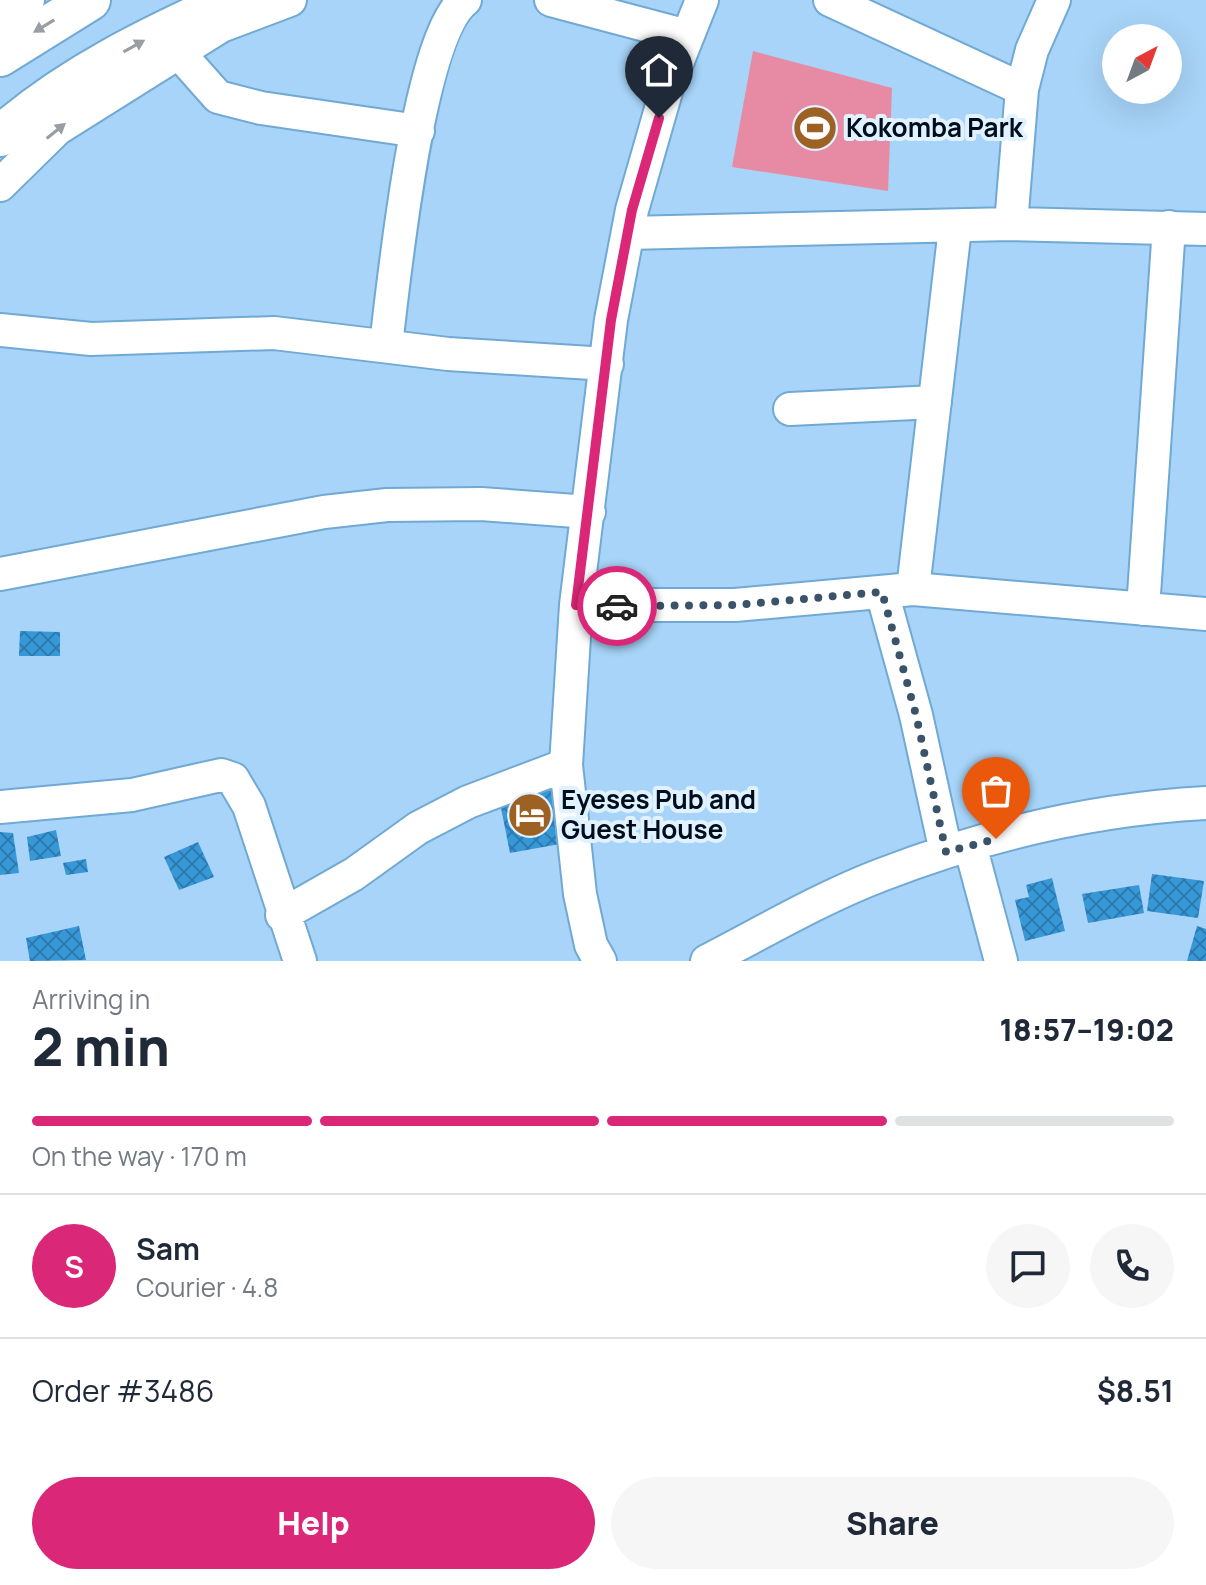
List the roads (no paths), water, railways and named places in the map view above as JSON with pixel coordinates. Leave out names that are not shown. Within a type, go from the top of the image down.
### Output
[{"type":"main road","points":[[0,56],[90,0]]},
{"type":"main road","points":[[0,136],[90,71],[145,39],[231,0]]},
{"type":"street","points":[[0,20],[28,0]]},
{"type":"street","points":[[0,185],[57,129],[221,26],[290,0]]},
{"type":"street","points":[[386,345],[405,193],[435,55],[449,18],[465,0]]},
{"type":"street","points":[[551,0],[687,36]]},
{"type":"street","points":[[600,961],[591,945],[580,894],[566,765],[576,605],[607,364],[628,233],[667,88],[702,0]]},
{"type":"street","points":[[830,0],[1022,89]]},
{"type":"street","points":[[1011,224],[1022,89],[1032,50],[1054,0]]},
{"type":"street","points":[[179,53],[218,97],[261,108],[418,131]]},
{"type":"street","points":[[628,233],[955,228],[1011,224],[1206,229]]},
{"type":"street","points":[[1143,609],[1169,227]]},
{"type":"street","points":[[955,228],[935,402],[897,590],[916,715],[958,848],[1001,961]]},
{"type":"street","points":[[0,330],[91,339],[274,333],[448,354],[607,364]]},
{"type":"street","points":[[790,409],[935,402]]},
{"type":"street","points":[[0,574],[324,512],[387,505],[481,504],[589,512]]},
{"type":"street","points":[[576,605],[735,605],[897,590],[1206,614]]},
{"type":"street","points":[[282,915],[354,874],[418,828],[510,784],[566,765]]},
{"type":"street","points":[[0,807],[132,795],[221,775],[233,779],[249,806],[282,915],[300,961]]},
{"type":"street","points":[[707,961],[834,895],[958,848],[1145,807],[1206,803]]},
{"type":"place","name":"Kokomba Park","points":[[815,128]]},
{"type":"place","name":"Eyeses Pub and Guest House","points":[[530,815]]}]
